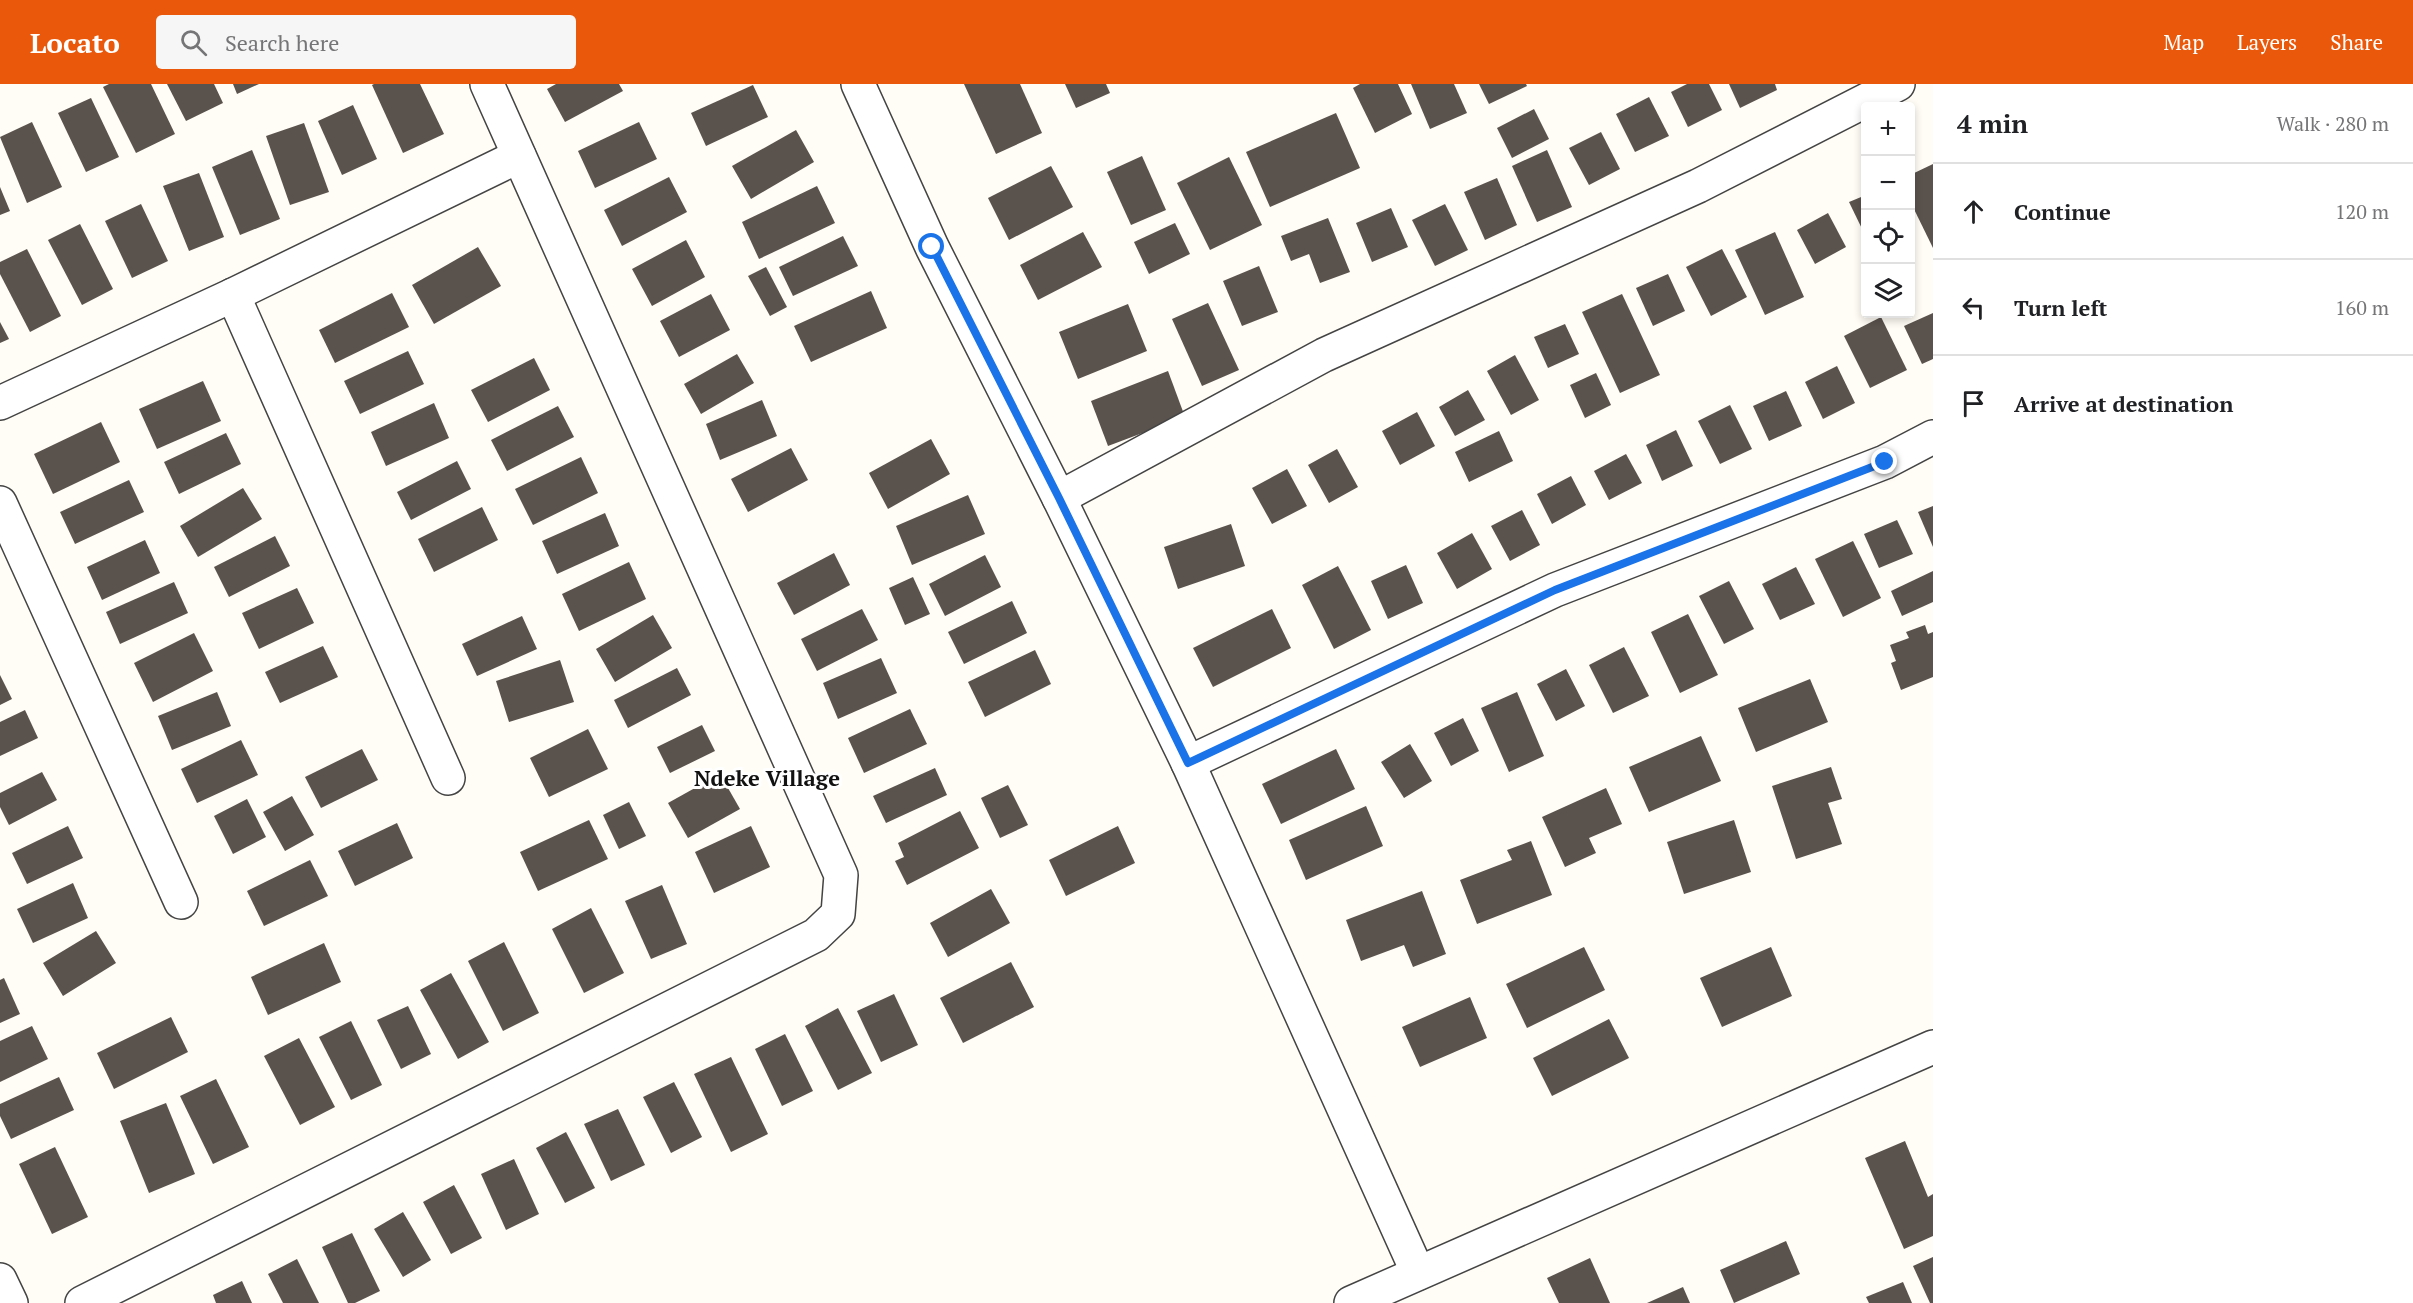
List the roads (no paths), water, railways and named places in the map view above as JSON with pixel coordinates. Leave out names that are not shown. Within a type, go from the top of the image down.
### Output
[{"type":"street","points":[[82,1303],[816,935],[838,914],[841,875],[487,84]]},
{"type":"street","points":[[858,84],[932,247],[1059,498],[1188,763],[1418,1273]]},
{"type":"street","points":[[1059,498],[1324,355],[1698,186],[1898,84]]},
{"type":"street","points":[[0,403],[233,295],[519,156]]},
{"type":"street","points":[[233,295],[448,778]]},
{"type":"street","points":[[1188,763],[1555,590],[1885,462],[1933,437]]},
{"type":"street","points":[[0,503],[181,902]]},
{"type":"street","points":[[1351,1303],[1933,1047]]},
{"type":"street","points":[[0,1280],[10,1303]]},
{"type":"district","name":"Ndeke Village","points":[[767,777]]}]
